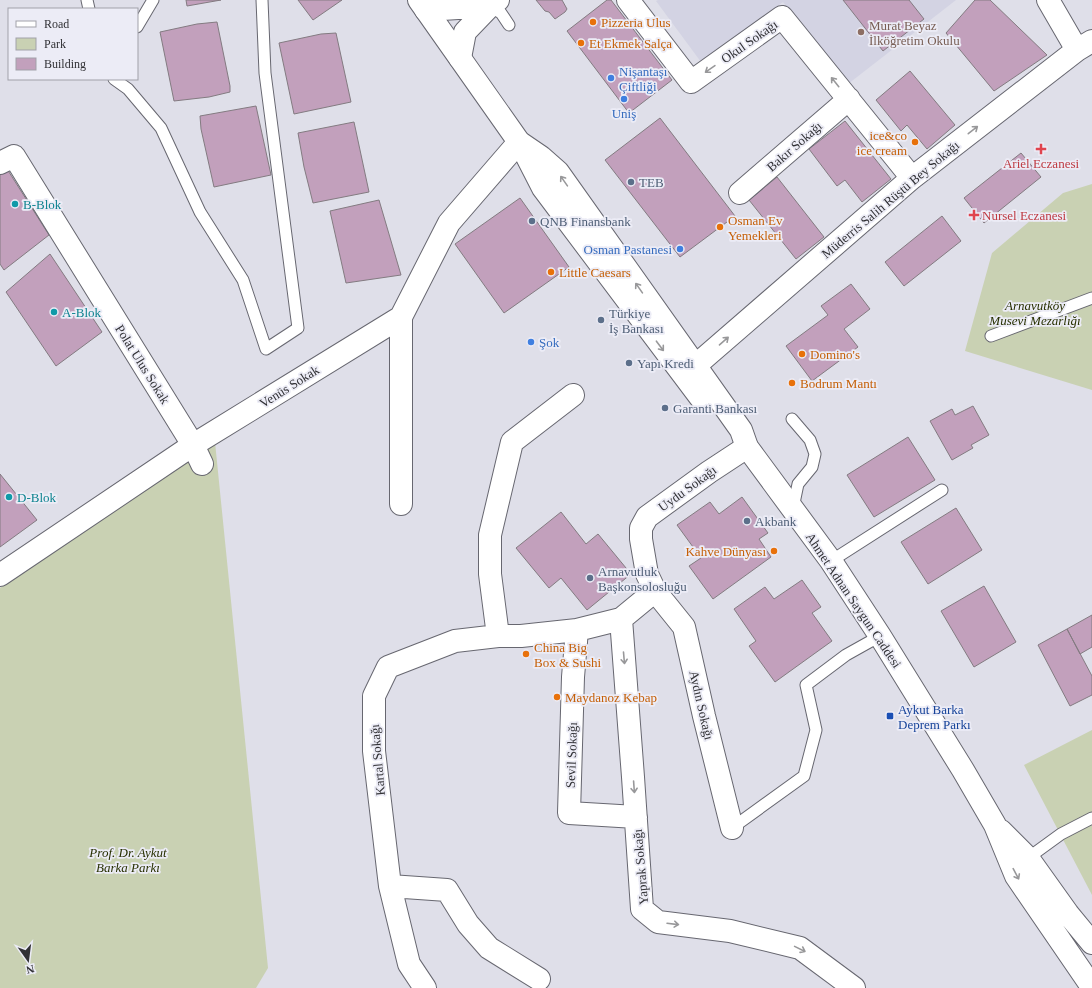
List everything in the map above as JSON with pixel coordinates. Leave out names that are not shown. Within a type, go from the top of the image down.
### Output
[{"type":"street","name":"Okul Sokağı","points":[[628,0],[691,82],[782,17],[912,178]]},
{"type":"street","points":[[1048,0],[1084,45]]},
{"type":"street","points":[[422,5],[494,3]]},
{"type":"street","points":[[460,58],[465,32],[494,3]]},
{"type":"street","name":"Ahmet Adnan Saygun Caddesi","points":[[422,5],[519,142],[541,157],[558,172],[689,371],[741,430],[751,452],[831,561],[880,636],[995,825],[1016,876],[1092,987]]},
{"type":"street","name":"Müderris Salih Rüştü Bey Sokağı","points":[[689,371],[912,178],[1084,45]]},
{"type":"street","name":"Bakır Sokağı","points":[[740,193],[849,99]]},
{"type":"street","points":[[401,504],[401,318],[449,223],[519,142]]},
{"type":"street","name":"Polat Ulus Sokak","points":[[0,163],[14,156],[198,454]]},
{"type":"street","name":"Venüs Sokak","points":[[0,576],[198,454],[401,318]]},
{"type":"street","points":[[498,636],[490,574],[490,535],[512,442],[573,395]]},
{"type":"street","name":"Uydu Sokağı","points":[[655,591],[647,574],[641,539],[642,528],[647,518],[709,472],[751,452]]},
{"type":"street","name":"Kartal Sokağı","points":[[425,988],[409,964],[390,886],[374,751],[374,696],[388,667],[455,641],[577,630],[621,619],[655,591]]},
{"type":"street","name":"Aydın Sokağı","points":[[655,591],[684,627],[704,716],[732,828]]},
{"type":"street","name":"Yaprak Sokağı","points":[[621,619],[642,909],[658,922],[730,930],[800,948],[854,988]]},
{"type":"street","name":"Sevil Sokağı","points":[[577,630],[573,676],[569,813],[636,817]]},
{"type":"street","points":[[995,825],[1028,858],[1076,924],[1092,943]]},
{"type":"street","points":[[390,886],[447,890],[468,924],[489,948],[539,979]]},
{"type":"street","points":[[1051,890],[1092,921]]},
{"type":"lane","points":[[138,25],[153,0]]},
{"type":"lane","points":[[117,80],[128,84],[161,128],[200,212],[243,280],[266,349],[298,328],[265,73],[262,0]]},
{"type":"lane","points":[[494,3],[509,25]]},
{"type":"lane","points":[[991,336],[1092,298]]},
{"type":"lane","points":[[792,419],[810,440],[815,454],[812,467],[798,484],[792,509]]},
{"type":"lane","points":[[831,561],[942,490]]},
{"type":"lane","points":[[732,828],[804,776],[816,730],[806,685],[846,655],[880,636]]},
{"type":"lane","points":[[1028,858],[1060,834],[1092,818]]},
{"type":"shaded area","name":"Murat Beyaz İlköğretim Okulu","points":[[956,0],[848,84],[783,2],[701,62],[656,1]]},
{"type":"green space","name":"Arnavutköy Musevi Mezarlığı","points":[[1092,184],[1092,390],[965,351],[992,253],[1063,193]]},
{"type":"green space","name":"Prof. Dr. Aykut Barka Parkı","points":[[215,442],[268,968],[256,988],[0,988],[0,588],[29,565]]},
{"type":"green space","points":[[1092,730],[1092,895],[1024,765]]},
{"type":"building","points":[[186,0],[221,0],[187,6]]},
{"type":"building","points":[[298,0],[342,0],[313,20]]},
{"type":"building","points":[[536,0],[562,0],[567,9],[555,19],[549,12],[545,11]]},
{"type":"building","points":[[607,0],[611,0],[672,80],[629,113],[567,31]]},
{"type":"building","points":[[843,0],[909,0],[924,19],[883,51]]},
{"type":"building","points":[[975,0],[990,0],[1047,55],[994,91],[946,33]]},
{"type":"building","points":[[217,22],[230,92],[209,97],[174,101],[160,32],[197,24]]},
{"type":"building","points":[[336,33],[351,102],[294,114],[279,43],[321,34]]},
{"type":"building","points":[[910,71],[955,125],[927,149],[907,125],[901,131],[876,100]]},
{"type":"building","points":[[256,106],[271,175],[214,187],[201,129],[200,116]]},
{"type":"building","points":[[660,118],[735,216],[680,257],[605,160]]},
{"type":"building","points":[[845,121],[891,179],[862,202],[845,180],[837,186],[809,149]]},
{"type":"building","points":[[354,122],[369,192],[313,203],[304,167],[298,133]]},
{"type":"building","points":[[1021,153],[1041,177],[984,223],[964,198]]},
{"type":"building","name":"B-Blok","points":[[7,169],[49,235],[4,270],[0,264],[0,173]]},
{"type":"building","points":[[777,177],[824,237],[796,259],[749,200]]},
{"type":"building","points":[[520,198],[569,267],[504,313],[455,244]]},
{"type":"building","points":[[379,200],[401,275],[346,283],[330,211]]},
{"type":"building","points":[[942,216],[961,241],[904,286],[885,262]]},
{"type":"building","name":"A-Blok","points":[[50,254],[102,332],[56,366],[6,292]]},
{"type":"building","points":[[851,284],[870,309],[844,329],[858,347],[812,381],[786,346],[828,315],[821,306]]},
{"type":"building","points":[[973,406],[989,435],[971,445],[973,448],[952,460],[930,421],[952,409],[955,415]]},
{"type":"building","points":[[908,437],[935,480],[874,517],[847,475]]},
{"type":"building","name":"D-Blok","points":[[0,474],[37,520],[0,547]]},
{"type":"building","points":[[742,497],[768,533],[759,539],[771,557],[713,599],[689,566],[701,558],[677,525],[710,502],[719,514]]},
{"type":"building","points":[[956,508],[982,550],[928,584],[901,542]]},
{"type":"building","points":[[561,512],[586,544],[598,534],[631,574],[587,610],[561,578],[549,588],[516,548]]},
{"type":"building","points":[[802,580],[821,607],[812,613],[832,641],[775,682],[749,646],[756,641],[734,609],[765,587],[774,599]]},
{"type":"building","points":[[984,586],[1016,642],[974,667],[941,611]]},
{"type":"building","points":[[1092,615],[1092,647],[1080,654],[1067,629]]},
{"type":"building","points":[[1067,629],[1092,676],[1092,695],[1070,706],[1038,645]]},
{"type":"place","name":"Pizzeria Ulus","points":[[593,22]]},
{"type":"place","name":"Murat Beyaz İlköğretim Okulu","points":[[861,32]]},
{"type":"place","name":"Et Ekmek Salça","points":[[581,43]]},
{"type":"place","name":"Nişantaşı Çiftliği","points":[[611,78]]},
{"type":"place","name":"Uniş","points":[[624,99]]},
{"type":"place","name":"ice&co ice cream","points":[[915,142]]},
{"type":"place","name":"Ariel Eczanesi","points":[[1041,149]]},
{"type":"place","name":"TEB","points":[[631,182]]},
{"type":"place","name":"B-Blok","points":[[15,204]]},
{"type":"place","name":"Nursel Eczanesi","points":[[974,215]]},
{"type":"place","name":"QNB Finansbank","points":[[532,221]]},
{"type":"place","name":"Osman Ev Yemekleri","points":[[720,227]]},
{"type":"place","name":"Osman Pastanesi","points":[[680,249]]},
{"type":"place","name":"Little Caesars","points":[[551,272]]},
{"type":"place","name":"A-Blok","points":[[54,312]]},
{"type":"place","name":"Türkiye İş Bankası","points":[[601,320]]},
{"type":"place","name":"Şok","points":[[531,342]]},
{"type":"place","name":"Domino's","points":[[802,354]]},
{"type":"place","name":"Yapı Kredi","points":[[629,363]]},
{"type":"place","name":"Bodrum Mantı","points":[[792,383]]},
{"type":"place","name":"Garanti Bankası","points":[[665,408]]},
{"type":"place","name":"D-Blok","points":[[9,497]]},
{"type":"place","name":"Akbank","points":[[747,521]]},
{"type":"place","name":"Kahve Dünyası","points":[[774,551]]},
{"type":"place","name":"Arnavutluk Başkonsolosluğu","points":[[590,578]]},
{"type":"place","name":"China Big Box & Sushi","points":[[526,654]]},
{"type":"place","name":"Maydanoz Kebap","points":[[557,697]]},
{"type":"place","name":"Aykut Barka Deprem Parkı","points":[[890,716]]}]
